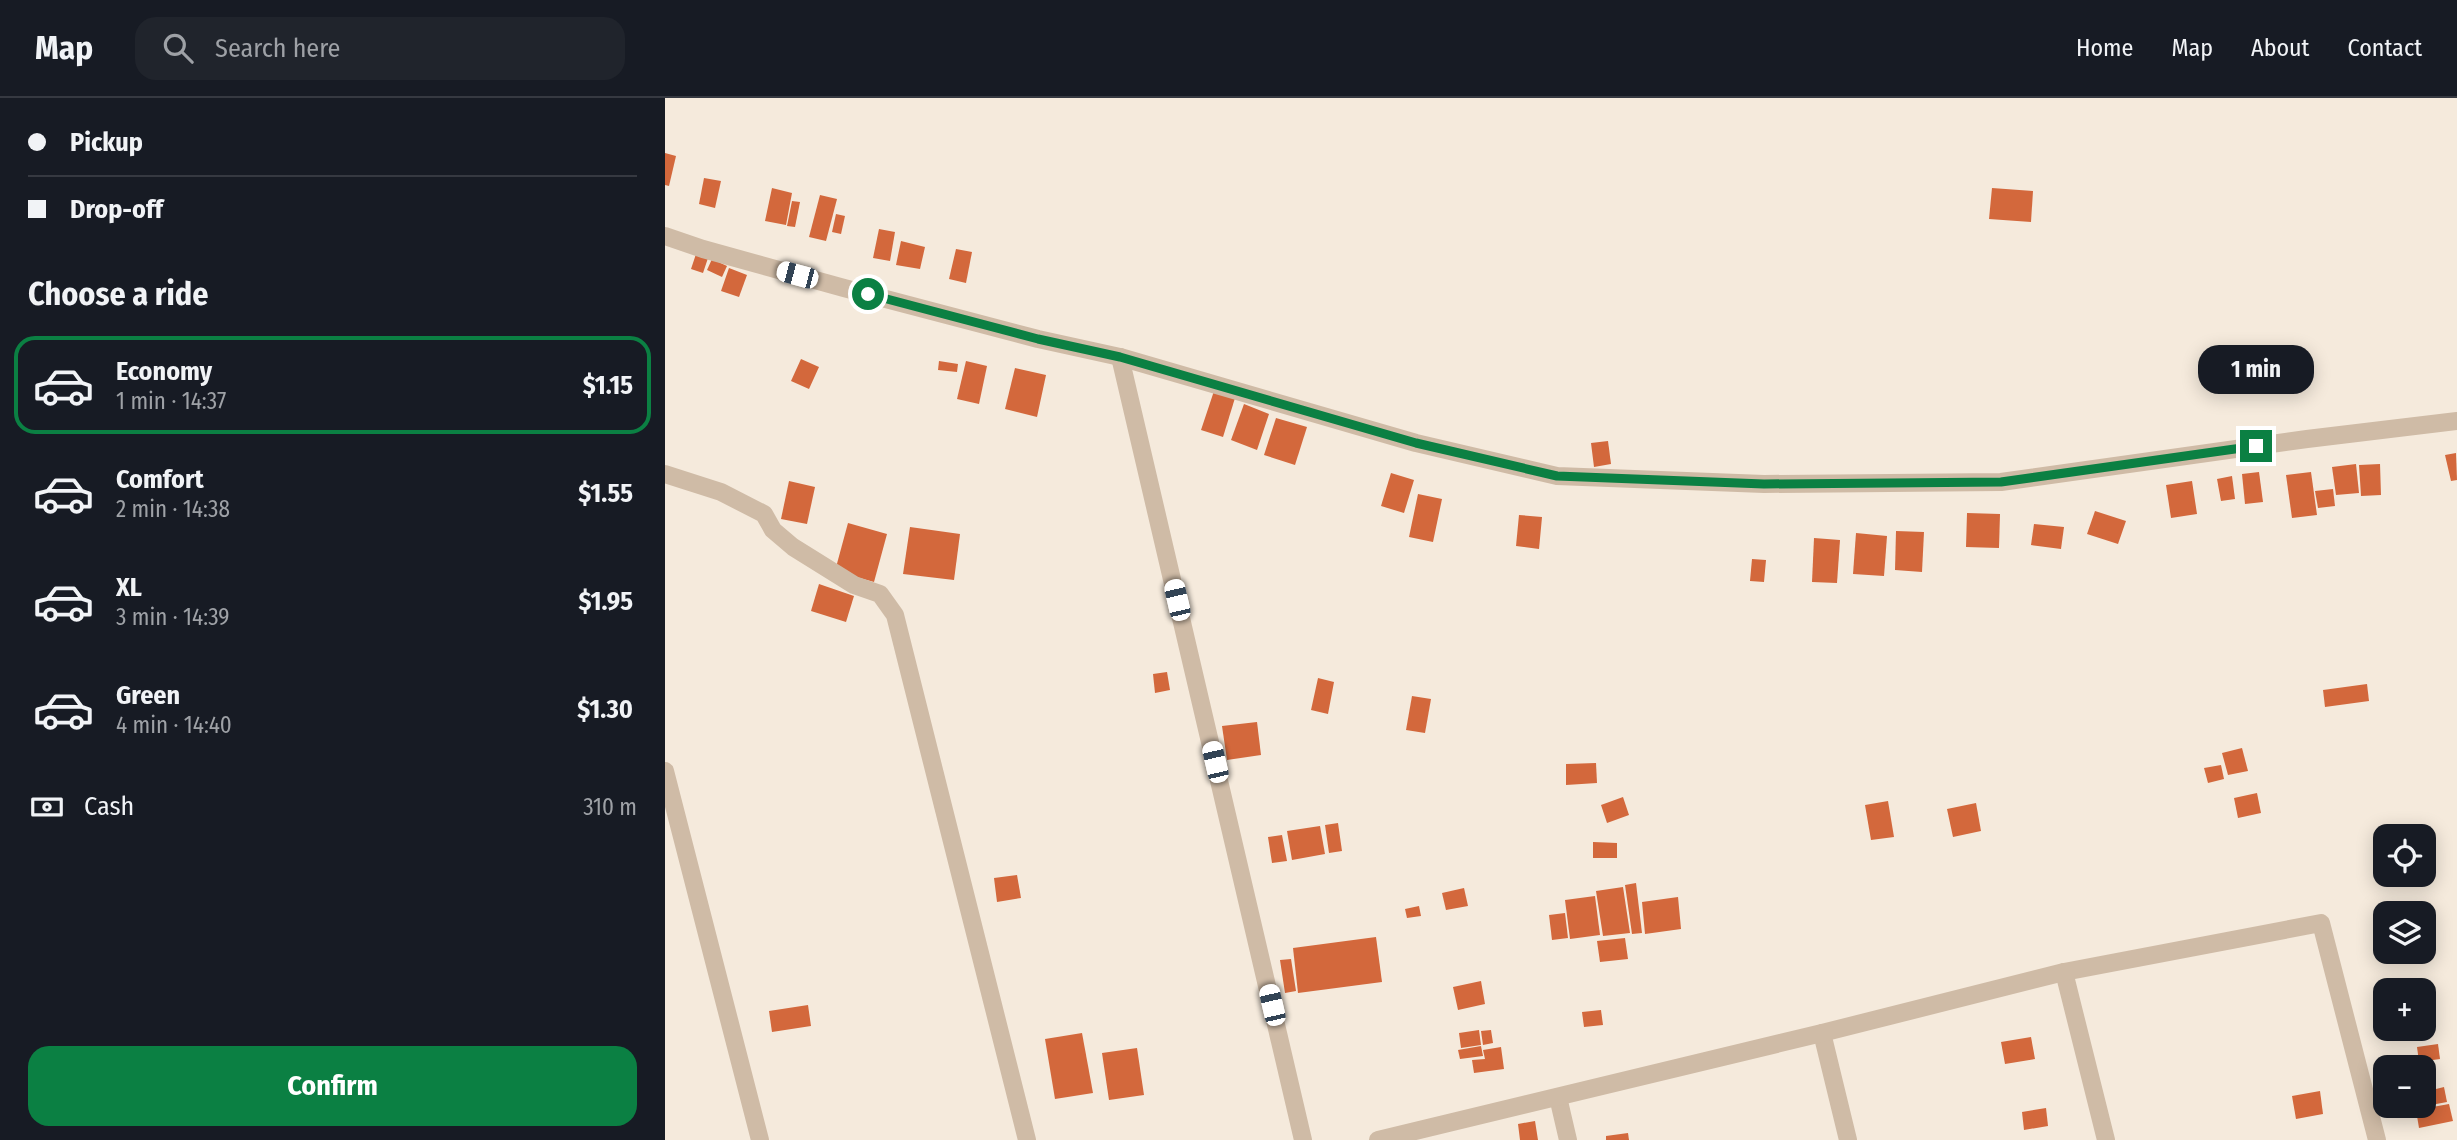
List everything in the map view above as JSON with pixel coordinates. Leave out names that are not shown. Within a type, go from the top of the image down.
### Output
[{"type":"street","points":[[665,236],[844,288],[1038,339],[1120,357],[1416,443],[1557,476],[1764,484],[2001,482],[2457,421]]},
{"type":"street","points":[[1120,357],[1303,1140]]},
{"type":"street","points":[[665,474],[721,492],[764,514],[773,530],[793,547],[854,585],[880,594],[895,615],[1027,1140]]},
{"type":"street","points":[[665,771],[760,1140]]},
{"type":"street","points":[[1377,1140],[2064,972],[2321,923],[2377,1140]]},
{"type":"street","points":[[2064,972],[2106,1140]]},
{"type":"street","points":[[1822,1033],[1848,1140]]},
{"type":"street","points":[[1558,1097],[1569,1140]]},
{"type":"building","points":[[665,153],[676,156],[669,186],[665,185]]},
{"type":"building","points":[[704,178],[721,181],[715,208],[699,204]]},
{"type":"building","points":[[772,188],[792,193],[786,225],[765,221]]},
{"type":"building","points":[[1992,188],[2033,191],[2031,222],[1989,219]]},
{"type":"building","points":[[820,195],[837,199],[826,241],[809,237]]},
{"type":"building","points":[[792,201],[800,202],[795,227],[787,226]]},
{"type":"building","points":[[836,214],[845,216],[841,234],[832,232]]},
{"type":"building","points":[[879,229],[895,232],[890,261],[873,258]]},
{"type":"building","points":[[901,241],[925,247],[920,269],[896,265]]},
{"type":"building","points":[[956,249],[972,252],[966,283],[949,279]]},
{"type":"building","points":[[696,254],[708,258],[703,273],[691,269]]},
{"type":"building","points":[[712,259],[727,266],[722,277],[707,270]]},
{"type":"building","points":[[729,268],[747,275],[739,297],[721,291]]},
{"type":"building","points":[[801,359],[819,367],[809,389],[791,381]]},
{"type":"building","points":[[939,361],[958,364],[957,372],[938,370]]},
{"type":"building","points":[[966,361],[987,366],[979,404],[957,399]]},
{"type":"building","points":[[1015,368],[1046,375],[1037,417],[1005,409]]},
{"type":"building","points":[[1214,391],[1235,398],[1223,437],[1201,430]]},
{"type":"building","points":[[1244,404],[1269,414],[1257,450],[1231,440]]},
{"type":"building","points":[[1276,418],[1307,427],[1295,465],[1264,455]]},
{"type":"building","points":[[1608,441],[1611,464],[1594,467],[1591,443]]},
{"type":"building","points":[[2456,453],[2457,480],[2451,481],[2445,455]]},
{"type":"building","points":[[2356,464],[2359,493],[2336,495],[2332,467]]},
{"type":"building","points":[[2380,464],[2381,495],[2361,496],[2359,465]]},
{"type":"building","points":[[2259,472],[2263,502],[2245,504],[2242,474]]},
{"type":"building","points":[[2311,472],[2317,515],[2292,518],[2286,475]]},
{"type":"building","points":[[1391,473],[1414,480],[1404,513],[1381,506]]},
{"type":"building","points":[[2232,476],[2235,499],[2221,501],[2217,479]]},
{"type":"building","points":[[789,481],[815,487],[807,524],[781,519]]},
{"type":"building","points":[[2192,481],[2197,514],[2171,518],[2166,485]]},
{"type":"building","points":[[2333,489],[2335,506],[2318,508],[2315,491]]},
{"type":"building","points":[[1418,494],[1442,499],[1433,542],[1409,537]]},
{"type":"building","points":[[2095,511],[2126,521],[2118,544],[2087,534]]},
{"type":"building","points":[[1967,513],[2000,514],[1999,548],[1966,547]]},
{"type":"building","points":[[1519,515],[1542,517],[1539,549],[1516,546]]},
{"type":"building","points":[[848,523],[887,534],[874,582],[835,571]]},
{"type":"building","points":[[2034,524],[2064,527],[2061,549],[2031,545]]},
{"type":"building","points":[[910,527],[960,534],[954,580],[903,574]]},
{"type":"building","points":[[1896,531],[1924,532],[1922,572],[1895,570]]},
{"type":"building","points":[[1856,533],[1887,536],[1884,576],[1853,574]]},
{"type":"building","points":[[1814,538],[1840,540],[1837,583],[1812,582]]},
{"type":"building","points":[[1752,559],[1766,560],[1764,582],[1750,581]]},
{"type":"building","points":[[819,584],[854,596],[846,622],[811,611]]},
{"type":"building","points":[[1167,672],[1170,690],[1155,693],[1153,674]]},
{"type":"building","points":[[1318,678],[1334,682],[1328,714],[1311,710]]},
{"type":"building","points":[[2367,684],[2369,701],[2325,707],[2323,690]]},
{"type":"building","points":[[1412,696],[1431,699],[1425,733],[1406,730]]},
{"type":"building","points":[[1257,722],[1261,755],[1227,760],[1222,726]]},
{"type":"building","points":[[2242,748],[2248,771],[2228,775],[2222,753]]},
{"type":"building","points":[[1596,763],[1597,783],[1566,785],[1566,764]]},
{"type":"building","points":[[2221,765],[2224,779],[2208,783],[2204,768]]},
{"type":"building","points":[[2257,793],[2261,813],[2238,818],[2234,798]]},
{"type":"building","points":[[1623,797],[1629,815],[1607,823],[1601,805]]},
{"type":"building","points":[[1888,801],[1894,837],[1871,840],[1865,805]]},
{"type":"building","points":[[1976,803],[1981,831],[1953,837],[1947,809]]},
{"type":"building","points":[[1338,823],[1342,851],[1329,853],[1325,825]]},
{"type":"building","points":[[1320,826],[1325,854],[1292,860],[1287,831]]},
{"type":"building","points":[[1282,835],[1287,861],[1272,863],[1268,837]]},
{"type":"building","points":[[1593,842],[1617,843],[1617,858],[1593,858]]},
{"type":"building","points":[[1017,875],[1021,898],[997,902],[994,878]]},
{"type":"building","points":[[1636,883],[1642,933],[1632,934],[1625,885]]},
{"type":"building","points":[[1623,887],[1630,933],[1603,936],[1596,891]]},
{"type":"building","points":[[1464,888],[1468,906],[1446,910],[1442,893]]},
{"type":"building","points":[[1595,896],[1600,935],[1570,939],[1565,900]]},
{"type":"building","points":[[1678,897],[1681,929],[1645,934],[1642,902]]},
{"type":"building","points":[[1419,906],[1421,916],[1407,918],[1405,909]]},
{"type":"building","points":[[1565,913],[1568,938],[1552,940],[1549,915]]},
{"type":"building","points":[[1376,937],[1382,982],[1298,993],[1293,948]]},
{"type":"building","points":[[1625,938],[1628,959],[1600,962],[1597,941]]},
{"type":"building","points":[[1291,959],[1296,991],[1285,993],[1280,960]]},
{"type":"building","points":[[1481,981],[1485,1004],[1458,1010],[1453,987]]},
{"type":"building","points":[[808,1005],[811,1026],[772,1032],[769,1011]]},
{"type":"building","points":[[1601,1010],[1603,1025],[1584,1027],[1582,1012]]},
{"type":"building","points":[[1479,1030],[1481,1045],[1461,1048],[1459,1033]]},
{"type":"building","points":[[1491,1030],[1493,1043],[1483,1045],[1481,1031]]},
{"type":"building","points":[[1082,1033],[1093,1093],[1055,1099],[1045,1039]]},
{"type":"building","points":[[2031,1037],[2035,1059],[2005,1064],[2001,1042]]},
{"type":"building","points":[[2438,1044],[2440,1059],[2436,1060],[2436,1055],[2418,1055],[2417,1047]]},
{"type":"building","points":[[1481,1046],[1483,1056],[1460,1059],[1458,1050]]},
{"type":"building","points":[[1501,1047],[1504,1069],[1474,1073],[1472,1060],[1485,1059],[1483,1050]]},
{"type":"building","points":[[1137,1048],[1144,1095],[1109,1100],[1102,1053]]},
{"type":"building","points":[[2444,1087],[2447,1102],[2436,1104],[2436,1089]]},
{"type":"building","points":[[2320,1091],[2323,1114],[2296,1119],[2292,1096]]},
{"type":"building","points":[[2449,1104],[2453,1121],[2419,1128],[2417,1118],[2436,1118],[2436,1106]]},
{"type":"building","points":[[2046,1108],[2048,1126],[2024,1130],[2022,1112]]},
{"type":"building","points":[[1535,1121],[1538,1140],[1520,1140],[1518,1124]]},
{"type":"building","points":[[1628,1133],[1629,1140],[1606,1140],[1606,1136]]},
{"type":"route","points":[[868,294],[1038,339],[1120,357],[1416,443],[1557,476],[1764,484],[2001,482],[2256,446]]}]
